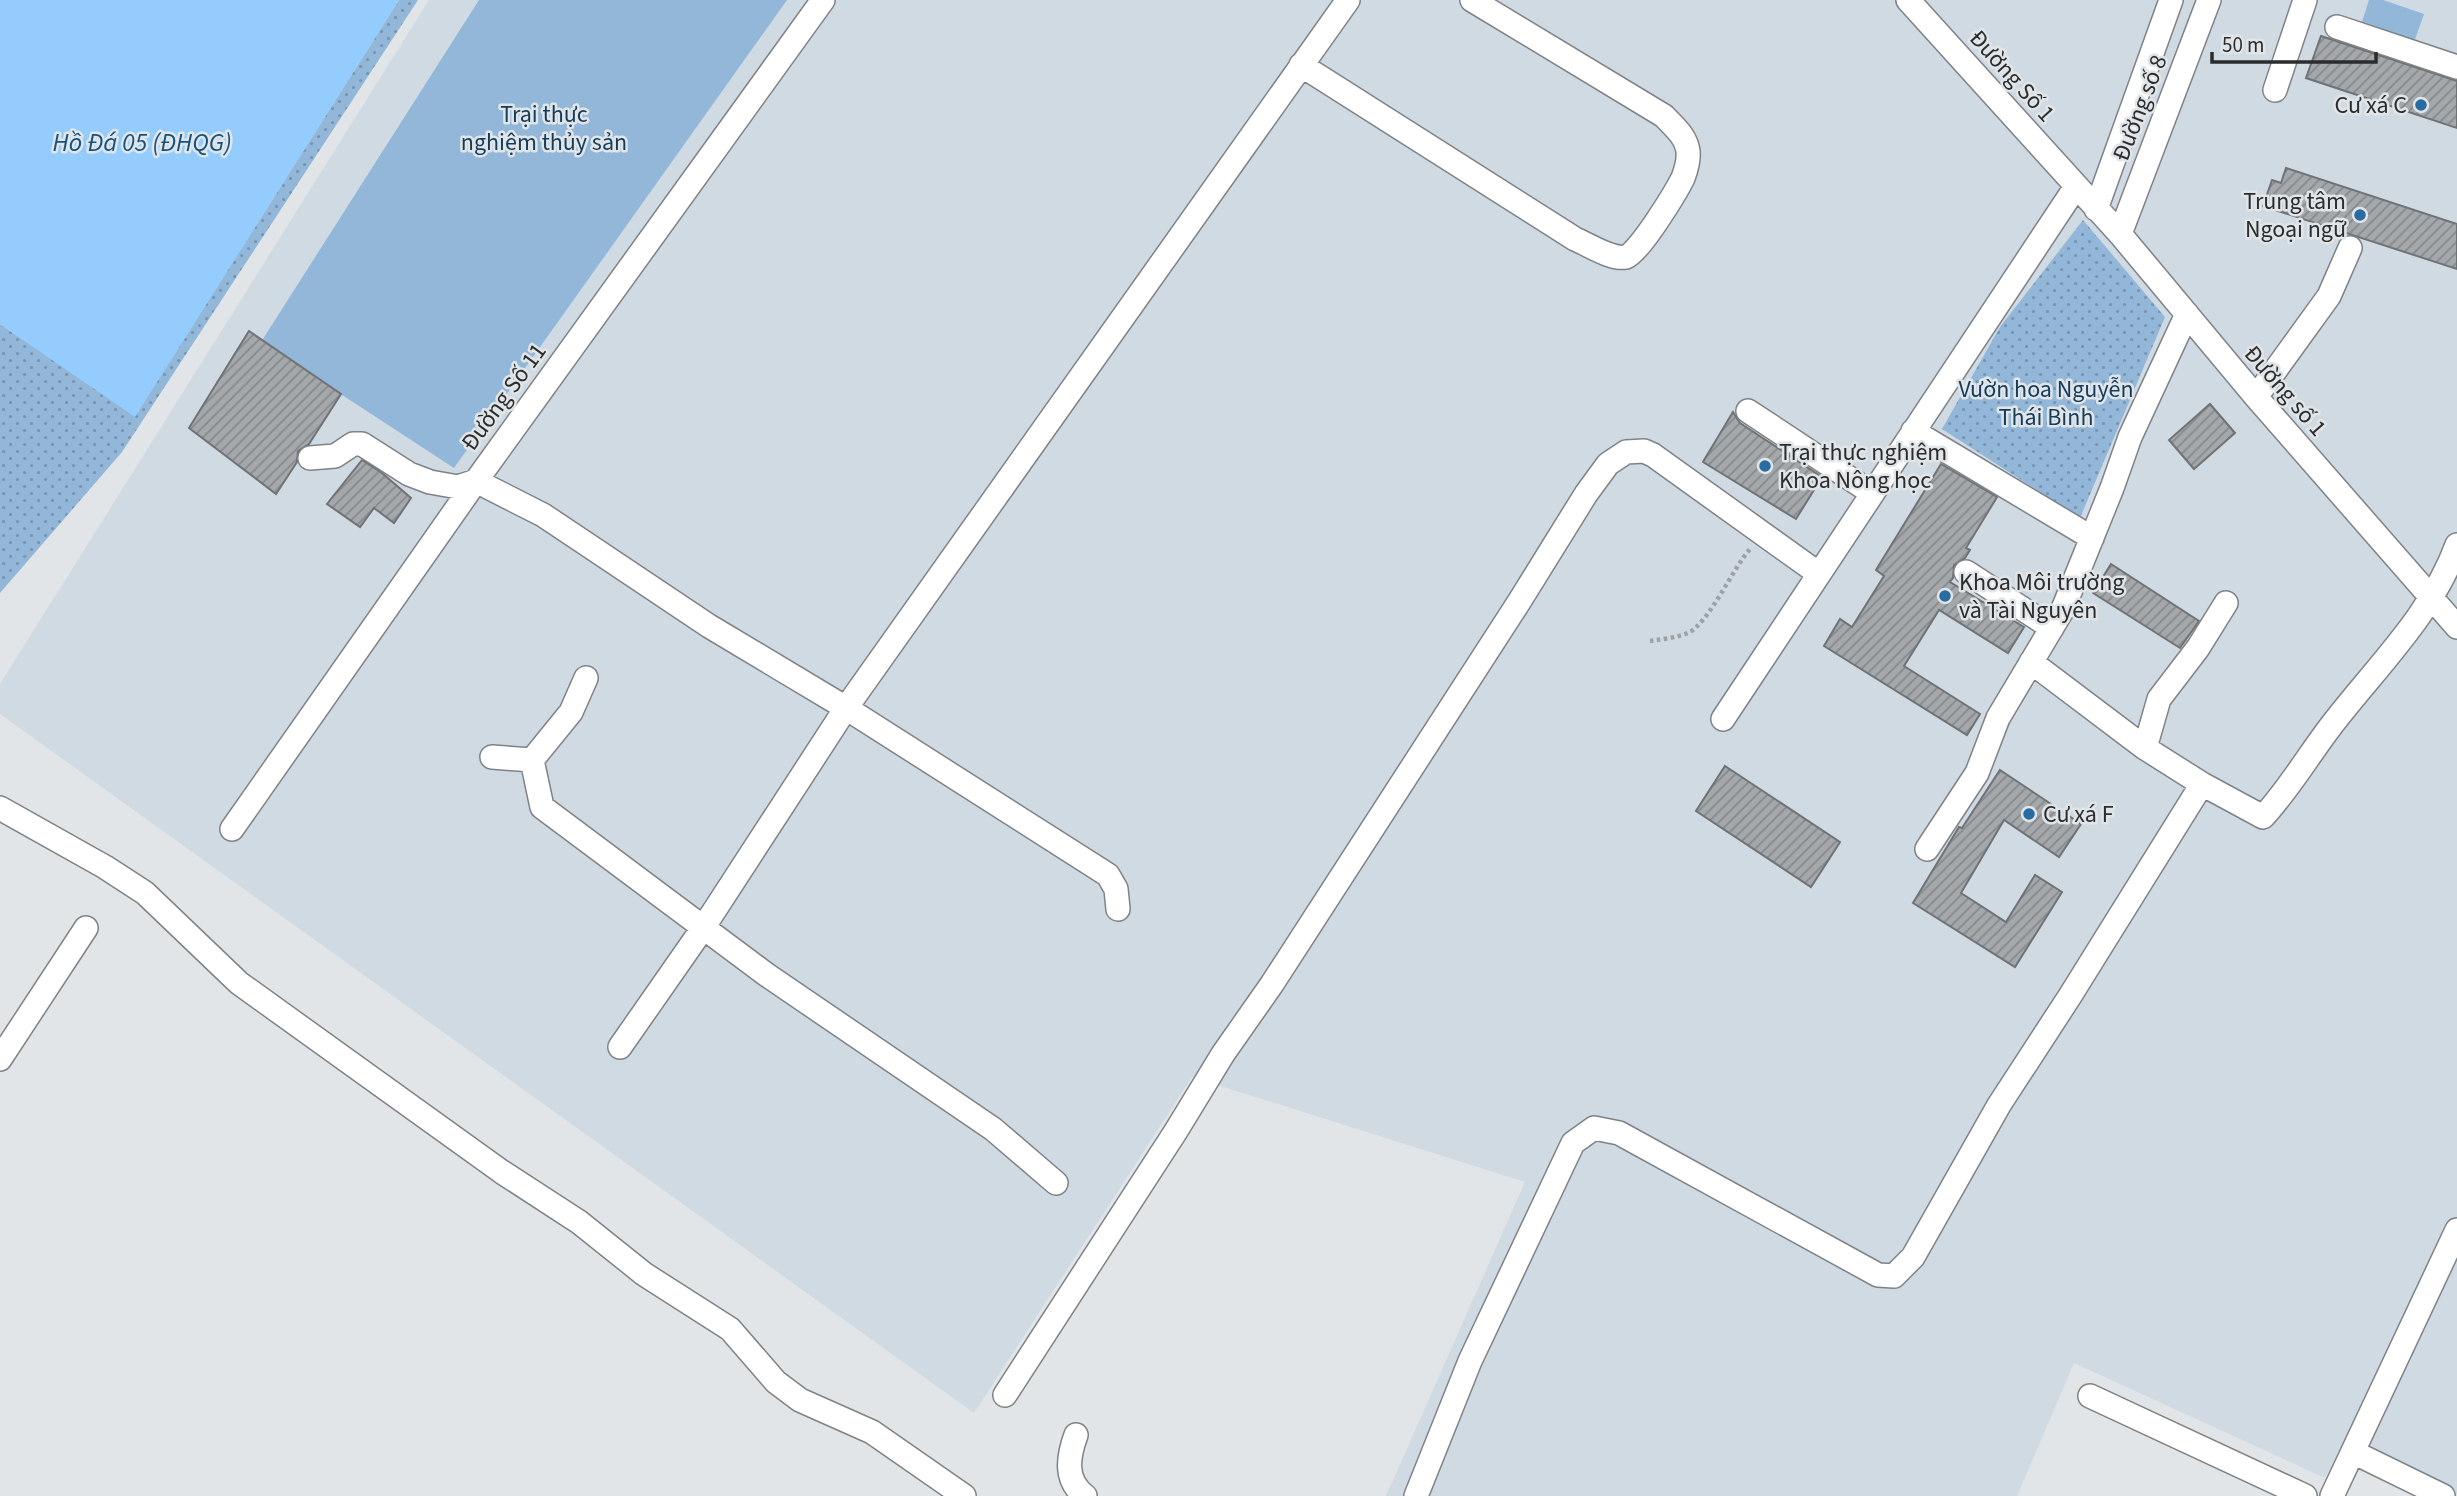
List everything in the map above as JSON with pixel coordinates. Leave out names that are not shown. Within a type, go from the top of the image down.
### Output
[{"type":"street","name":"Đường Số 11","points":[[232,829],[476,481],[823,0]]},
{"type":"street","points":[[620,1047],[703,928],[846,708],[1348,0]]},
{"type":"street","points":[[1301,65],[1575,239],[1613,255],[1624,257],[1631,254],[1646,237],[1683,177],[1688,163],[1688,152],[1681,134],[1664,116],[1472,0]]},
{"type":"street","name":"Đường Số 1","points":[[1908,0],[2075,188]]},
{"type":"street","name":"Đường số 8","points":[[2096,209],[2171,0]]},
{"type":"street","name":"Đường số 8","points":[[2120,234],[2209,0]]},
{"type":"street","points":[[2275,90],[2305,0]]},
{"type":"street","points":[[2337,27],[2457,68]]},
{"type":"street","points":[[1723,719],[2075,188]]},
{"type":"street","name":"Đường số 1","points":[[2075,188],[2120,234],[2256,397],[2457,627]]},
{"type":"street","points":[[2256,397],[2329,296],[2350,248]]},
{"type":"street","points":[[1927,849],[1977,773],[1998,718],[2052,628],[2092,538],[2130,437],[2186,314]]},
{"type":"street","points":[[1748,411],[1872,493]]},
{"type":"street","points":[[1913,431],[2092,538]]},
{"type":"street","points":[[310,458],[335,456],[353,444],[362,444],[409,474],[430,482],[458,487],[476,481],[543,515],[709,626],[846,708],[1108,875],[1116,889],[1118,909]]},
{"type":"street","points":[[1005,1395],[1223,1054],[1272,984],[1586,494],[1608,464],[1626,452],[1644,451],[1819,574]]},
{"type":"street","points":[[2031,662],[2145,748],[2202,784],[2263,817],[2279,800],[2313,749],[2367,679],[2405,637],[2448,570],[2457,545]]},
{"type":"street","points":[[1966,572],[2052,628]]},
{"type":"street","points":[[2145,748],[2158,699],[2198,648],[2226,603]]},
{"type":"street","points":[[532,760],[571,712],[586,678]]},
{"type":"street","points":[[492,757],[532,760]]},
{"type":"street","points":[[532,760],[542,807],[767,975],[993,1129],[1056,1183]]},
{"type":"street","points":[[1416,1496],[1470,1361],[1573,1143],[1594,1128],[1619,1133],[1878,1275],[1894,1276],[1913,1257],[1999,1105],[2202,784]]},
{"type":"street","points":[[0,808],[105,867],[145,893],[239,983],[502,1172],[579,1222],[644,1274],[730,1329],[776,1382],[792,1394],[872,1432],[964,1496]]},
{"type":"street","points":[[0,1059],[86,928]]},
{"type":"street","points":[[2332,1496],[2455,1240]]},
{"type":"street","points":[[2090,1396],[2305,1496]]},
{"type":"street","points":[[1076,1435],[1069,1466],[1072,1481],[1086,1496]]},
{"type":"street","points":[[2353,1452],[2443,1496]]},
{"type":"path","points":[[1650,641],[1690,632],[1716,603],[1740,560],[1762,535]]},
{"type":"shaded area","points":[[429,0],[2457,0],[2457,1494],[2345,1439],[2325,1478],[2074,1363],[2017,1496],[1386,1496],[1525,1182],[1192,1077],[974,1413],[0,714],[0,684]]},
{"type":"green space","points":[[399,0],[418,0],[122,452],[0,593],[0,324],[135,416]]},
{"type":"green space","name":"Trại thực nghiệm thủy sản","points":[[479,0],[787,0],[454,468],[261,342]]},
{"type":"green space","points":[[2369,0],[2383,0],[2424,14],[2414,42],[2361,25]]},
{"type":"green space","name":"Vườn hoa Nguyễn Thái Bình","points":[[2083,220],[2165,317],[2080,518],[1942,429],[2000,327]]},
{"type":"water","name":"Hồ Đá 05 (ĐHQG)","points":[[0,0],[399,0],[135,417],[0,324]]},
{"type":"building","name":"Cư xá C","points":[[2321,36],[2457,81],[2457,128],[2306,78]]},
{"type":"building","name":"Trung tâm Ngoại ngữ","points":[[2286,168],[2457,224],[2457,269],[2263,206],[2272,180],[2281,183]]},
{"type":"building","points":[[249,331],[341,394],[309,444],[298,451],[297,462],[276,494],[189,428]]},
{"type":"building","points":[[2210,404],[2235,433],[2194,469],[2169,440]]},
{"type":"building","name":"Trại thực nghiệm Khoa Nông học","points":[[1733,412],[1740,423],[1822,477],[1796,519],[1703,462]]},
{"type":"building","points":[[362,460],[411,498],[394,523],[374,508],[360,527],[327,504]]},
{"type":"building","points":[[1941,464],[1997,497],[1966,548],[1970,550],[1965,558],[1954,565],[1950,582],[2024,627],[2008,653],[1939,610],[1904,666],[1980,714],[1967,735],[1824,646],[1840,619],[1852,627],[1884,576],[1876,570]]},
{"type":"building","points":[[2111,564],[2199,621],[2180,648],[2093,593]]},
{"type":"building","points":[[1725,766],[1840,842],[1811,887],[1696,811]]},
{"type":"building","points":[[2000,770],[2081,824],[2059,857],[2004,820],[1961,893],[2006,922],[2035,875],[2062,892],[2015,967],[1913,903],[1959,827],[1962,828]]},
{"type":"place","name":"Cư xá C","points":[[2421,105]]},
{"type":"place","name":"Trung tâm Ngoại ngữ","points":[[2360,215]]},
{"type":"place","name":"Trại thực nghiệm Khoa Nông học","points":[[1765,466]]},
{"type":"place","name":"Khoa Môi trường và Tài Nguyên","points":[[1945,596]]},
{"type":"place","name":"Cư xá F","points":[[2029,814]]}]
